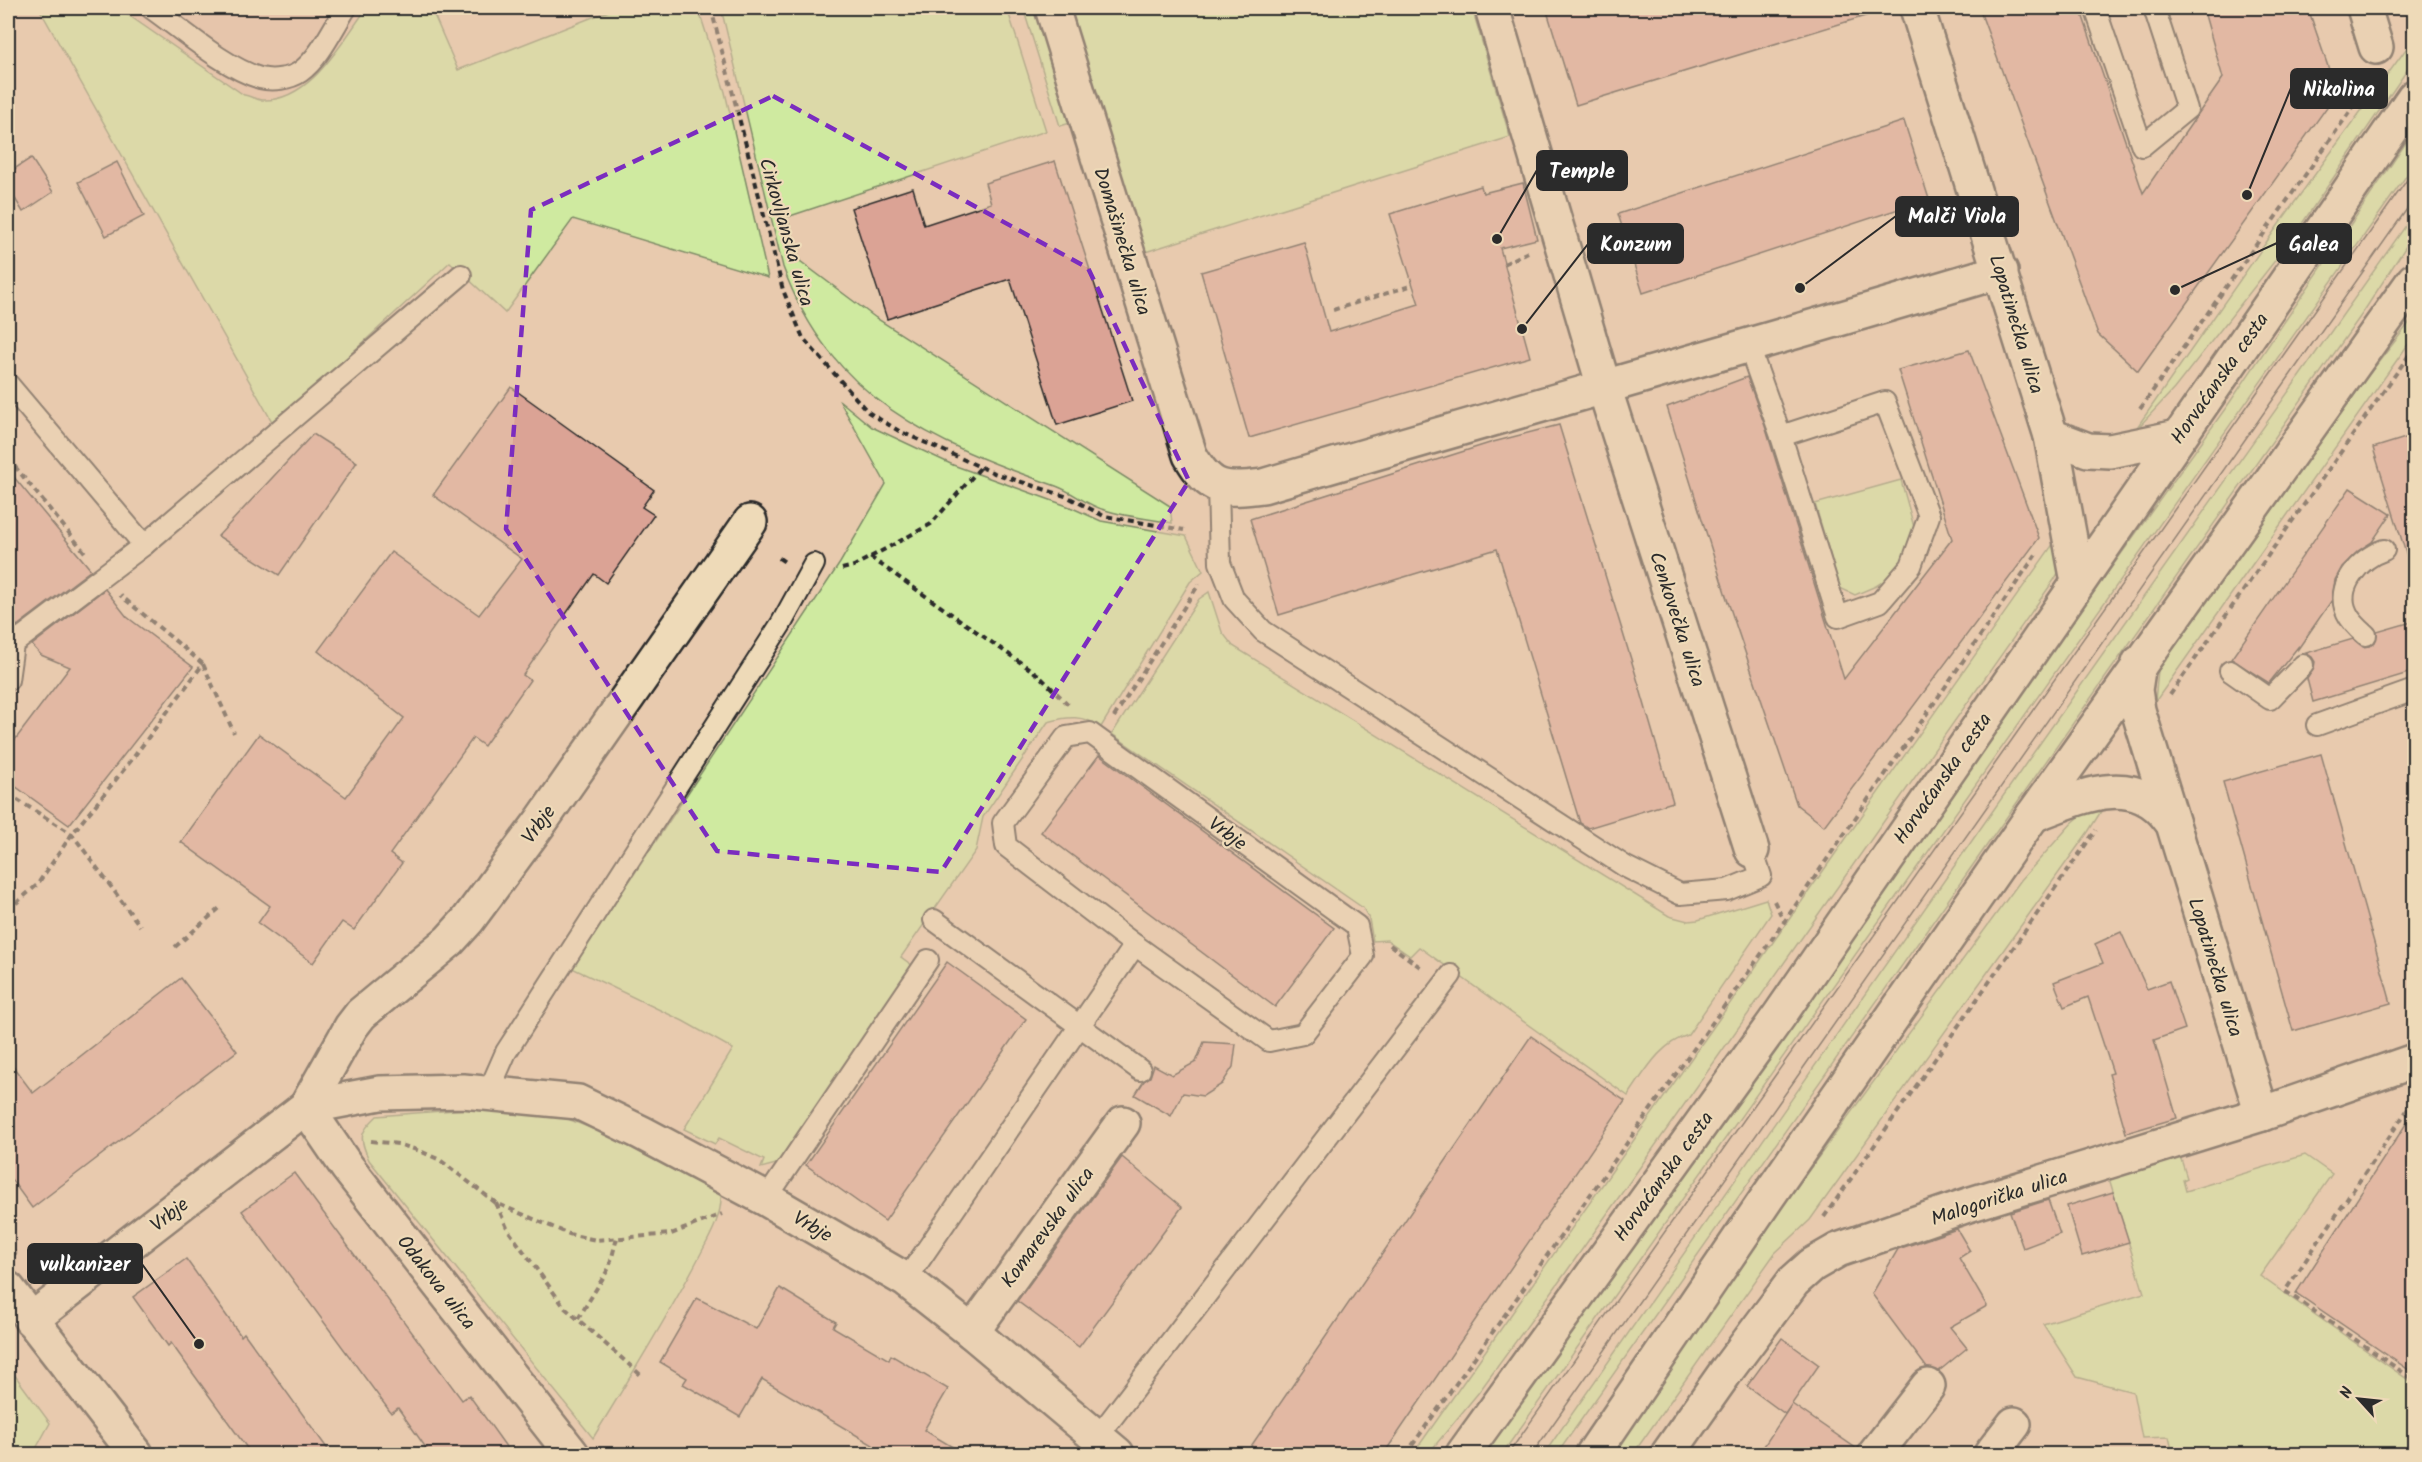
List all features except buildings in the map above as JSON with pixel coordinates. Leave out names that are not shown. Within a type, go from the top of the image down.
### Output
[{"type":"street","name":"Domašinečka ulica","points":[[1052,8],[1190,455],[1209,479]]},
{"type":"street","name":"Cenkovečka ulica","points":[[1492,8],[1604,387],[1752,850]]},
{"type":"street","name":"Lopatinečka ulica","points":[[1917,8],[2051,436],[2078,582]]},
{"type":"street","points":[[2364,8],[2385,53]]},
{"type":"street","name":"Horvaćanska cesta","points":[[1463,1455],[1779,1016],[2178,436],[2415,97]]},
{"type":"street","points":[[1209,479],[1232,489],[1263,486],[1749,347],[2001,271]]},
{"type":"street","points":[[1593,1455],[1767,1198],[2139,663],[2415,280]]},
{"type":"street","points":[[2051,436],[2088,450],[2110,452],[2178,436]]},
{"type":"street","name":"Vrbje","points":[[31,1320],[306,1107],[361,1014],[449,941],[468,920],[542,820],[750,522]]},
{"type":"street","name":"Lopatinečka ulica","points":[[2139,663],[2135,690],[2138,710],[2262,1114]]},
{"type":"street","name":"Lopatinečka ulica","points":[[2033,815],[2085,795],[2118,791],[2140,794],[2160,806],[2170,820]]},
{"type":"street","name":"Malogorička ulica","points":[[1668,1455],[1725,1373],[1793,1282],[1812,1265],[1838,1250],[1968,1205],[2262,1114],[2415,1061]]},
{"type":"street","name":"Vrbje","points":[[306,1107],[380,1094],[463,1091],[578,1102],[766,1199],[906,1280],[972,1332],[1106,1447]]},
{"type":"street","name":"Odakova ulica","points":[[306,1107],[347,1167],[572,1455]]},
{"type":"street","name":"Komarevska ulica","points":[[972,1332],[1123,1123]]},
{"type":"street","points":[[8,1289],[136,1455]]},
{"type":"street","points":[[1875,1455],[1928,1386]]},
{"type":"street","points":[[1991,1455],[2014,1424]]},
{"type":"lane","points":[[151,8],[231,65],[261,79],[282,79],[300,72],[316,55],[346,8]]},
{"type":"lane","points":[[2095,8],[2142,146],[2187,109],[2154,8]]},
{"type":"lane","points":[[8,680],[10,638],[104,576],[144,545],[461,275]]},
{"type":"lane","points":[[1749,347],[1781,436],[1838,617],[1880,602],[1911,566],[1929,516],[1885,402],[1781,436]]},
{"type":"lane","points":[[8,384],[144,545]]},
{"type":"lane","points":[[1209,479],[1217,509],[1222,568],[1234,599],[1263,631],[1626,867],[1680,894],[1727,890],[1761,876],[1752,850]]},
{"type":"lane","points":[[2366,635],[2347,613],[2344,598],[2346,585],[2365,559],[2384,550]]},
{"type":"lane","points":[[488,1094],[506,1052],[781,624],[810,571]]},
{"type":"lane","points":[[2230,671],[2270,699],[2303,665]]},
{"type":"lane","points":[[2317,725],[2415,690]]},
{"type":"lane","name":"Vrbje","points":[[1090,733],[1100,741],[1357,926],[1363,956],[1303,1034],[1269,1041],[1135,945],[1006,846],[1003,823],[1066,737],[1090,733]]},
{"type":"lane","points":[[934,920],[1080,1024],[1140,1070]]},
{"type":"lane","points":[[906,1280],[1135,945]]},
{"type":"lane","points":[[766,1199],[928,960]]},
{"type":"lane","points":[[1106,1447],[1448,980]]},
{"type":"path","name":"Cirkovljanska ulica","points":[[711,8],[783,290],[803,338],[868,412],[899,431],[994,473],[1068,497],[1104,516],[1184,530]]},
{"type":"path","points":[[2134,417],[2385,53],[2415,23]]},
{"type":"path","points":[[1333,310],[1413,285]]},
{"type":"path","points":[[2166,701],[2415,348]]},
{"type":"path","points":[[2408,356],[2415,377]]},
{"type":"path","points":[[8,458],[119,594],[202,664],[234,733]]},
{"type":"path","points":[[779,558],[810,571],[854,567],[931,524],[981,467]]},
{"type":"path","points":[[1406,1455],[1784,922],[2041,547]]},
{"type":"path","points":[[870,558],[1037,674],[1073,710]]},
{"type":"path","points":[[1100,741],[1199,583],[1222,568]]},
{"type":"path","points":[[8,910],[38,885],[72,834],[130,762],[202,664]]},
{"type":"path","points":[[8,794],[72,834],[140,926]]},
{"type":"path","points":[[1817,1225],[1835,1204],[2101,823]]},
{"type":"path","points":[[175,947],[222,906]]},
{"type":"path","points":[[1360,944],[1387,943],[1448,980]]},
{"type":"path","points":[[2415,1100],[2285,1290],[2415,1380]]},
{"type":"path","points":[[368,1140],[398,1144],[440,1161],[496,1203],[569,1234],[596,1240],[671,1234],[721,1215],[724,1210]]},
{"type":"path","points":[[496,1203],[508,1230],[565,1308],[643,1377]]},
{"type":"path","points":[[578,1319],[609,1268],[617,1238]]},
{"type":"highlighted area","points":[[773,96],[1088,268],[1189,481],[941,872],[717,851],[506,529],[531,210]]},
{"type":"shaded area","points":[[118,8],[367,8],[316,76],[292,95],[262,100],[244,95]]},
{"type":"green space","points":[[39,8],[118,8],[244,95],[262,100],[280,98],[296,91],[310,80],[336,52],[367,8],[431,8],[458,70],[616,8],[698,8],[725,92],[768,278],[573,219],[505,313],[450,262],[274,425]]},
{"type":"green space","points":[[721,8],[1007,8],[1046,131],[787,217],[800,261],[876,318],[1170,506],[1172,523],[1099,508],[1062,489],[1011,470],[928,433],[891,410],[858,383],[829,351],[803,313],[783,267]]},
{"type":"green space","points":[[1023,8],[1038,8],[1074,122],[1060,126]]},
{"type":"green space","points":[[1065,8],[1472,8],[1510,137],[1142,253]]},
{"type":"green space","points":[[2414,38],[2414,60],[2288,244],[2174,389],[2133,433],[2284,217]]},
{"type":"green space","points":[[2414,131],[2414,165],[1502,1454],[1484,1454],[1995,730],[2230,402]]},
{"type":"green space","points":[[2414,214],[2414,234],[2362,314],[1557,1454],[1544,1454],[2029,759]]},
{"type":"green space","points":[[2414,317],[2414,336],[2155,702],[2158,670],[2370,373]]},
{"type":"green space","points":[[839,400],[872,427],[953,465],[1070,507],[1101,521],[1186,536],[1203,571],[1190,582],[1101,727],[1088,720],[1075,718],[1048,722],[983,817],[976,850],[901,957],[917,969],[787,1161],[761,1168],[764,1160],[719,1138],[715,1144],[684,1129],[733,1049],[683,1021],[572,968],[840,563],[886,484]]},
{"type":"green space","points":[[1901,480],[1917,538],[1895,574],[1855,595],[1840,588],[1815,504]]},
{"type":"green space","points":[[2063,530],[2063,565],[2054,580],[1479,1392],[1428,1454],[1413,1454]]},
{"type":"green space","points":[[1209,592],[1222,632],[1233,646],[1669,916],[1688,921],[1698,920],[1766,899],[1771,914],[1688,1035],[1678,1039],[1661,1052],[1628,1096],[1419,947],[1410,956],[1387,940],[1373,941],[1369,919],[1363,908],[1112,734],[1199,599]]},
{"type":"green space","points":[[2105,805],[1810,1220],[1775,1253],[1633,1454],[1605,1454],[1733,1274],[2021,880],[2072,823],[2090,808]]},
{"type":"green space","points":[[481,1108],[563,1117],[603,1133],[721,1195],[717,1220],[698,1259],[593,1438],[369,1160],[362,1140],[364,1131],[377,1116]]},
{"type":"green space","points":[[2305,1155],[2332,1174],[2260,1276],[2414,1384],[2414,1454],[2173,1454],[2169,1437],[2142,1438],[2133,1392],[2077,1377],[2043,1324],[2144,1293],[2108,1175],[2180,1156],[2187,1178],[2183,1180],[2186,1191]]},
{"type":"green space","points":[[8,1366],[50,1423],[33,1454],[8,1454]]},
{"type":"tram line","points":[[1508,1454],[2414,170]]},
{"type":"tram line","points":[[1532,1454],[2414,199]]},
{"type":"place","name":"Nikolina","points":[[2247,195]]},
{"type":"place","name":"Temple","points":[[1497,239]]},
{"type":"place","name":"Malči Viola","points":[[1800,288]]},
{"type":"place","name":"Galea","points":[[2175,290]]},
{"type":"place","name":"Konzum","points":[[1522,329]]},
{"type":"place","name":"vulkanizer","points":[[199,1344]]}]
